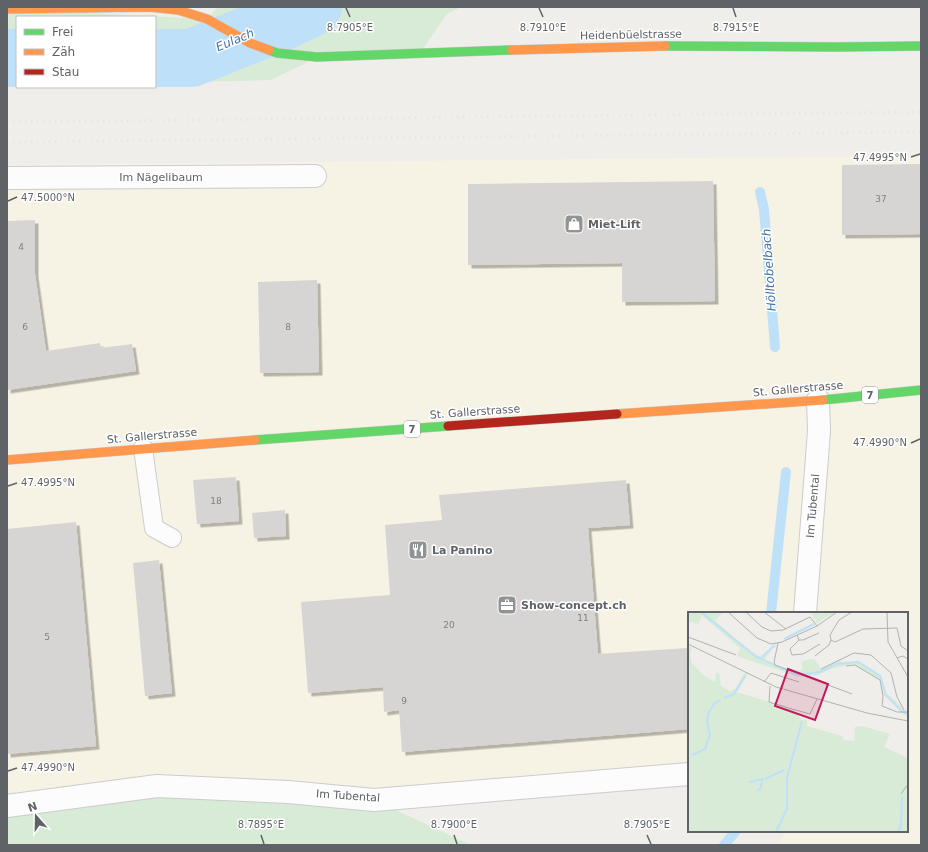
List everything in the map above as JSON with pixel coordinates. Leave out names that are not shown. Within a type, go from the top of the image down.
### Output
[{"type":"street","name":"Heidenbüelstrasse","points":[[7,9],[150,7],[178,10],[206,19],[250,43],[277,54],[318,57],[658,46],[921,46]]},
{"type":"street","name":"Im Nägelibaum","points":[[7,178],[315,176]]},
{"type":"street","name":"St. Gallerstrasse","points":[[7,460],[143,448],[818,400],[921,390]]},
{"type":"street","name":"Im Tubental","points":[[805,612],[820,431],[818,400]]},
{"type":"street","name":"Im Tubental","points":[[7,806],[157,786],[288,792],[374,800],[688,774]]},
{"type":"lane","points":[[143,448],[154,528],[172,538]]},
{"type":"shaded area","points":[[921,156],[921,845],[779,845],[784,832],[908,832],[908,612],[688,612],[688,774],[374,800],[7,806],[7,165]]},
{"type":"green space","points":[[218,7],[461,7],[447,14],[420,53],[318,57],[271,80],[156,83],[156,16],[206,19]]},
{"type":"green space","points":[[7,9],[146,16],[16,16],[16,86],[7,86]]},
{"type":"green space","points":[[157,786],[374,800],[471,845],[7,845],[7,806]]},
{"type":"building","points":[[921,164],[921,234],[842,235],[842,165]]},
{"type":"building","points":[[713,181],[715,301],[622,302],[622,263],[468,265],[468,184]]},
{"type":"building","points":[[35,220],[35,274],[46,351],[100,343],[101,348],[132,344],[136,371],[7,390],[7,221]]},
{"type":"building","points":[[317,280],[319,372],[260,373],[258,282]]},
{"type":"building","points":[[236,477],[239,521],[197,524],[193,480]]},
{"type":"building","points":[[626,480],[630,525],[588,528],[598,654],[687,648],[688,729],[402,752],[399,710],[384,712],[383,687],[308,693],[301,602],[390,595],[385,525],[442,520],[439,495]]},
{"type":"building","points":[[285,510],[286,536],[254,538],[252,513]]},
{"type":"building","points":[[76,522],[96,746],[7,754],[7,529]]},
{"type":"building","points":[[159,560],[172,693],[145,696],[133,563]]},
{"type":"waterway","name":"Eulach","points":[[156,58],[191,58],[284,21],[313,7]]},
{"type":"waterway","name":"Eulach","points":[[7,58],[16,58]]},
{"type":"waterway","name":"Hölltobelbach","points":[[760,192],[764,209],[775,347]]},
{"type":"waterway","name":"Hölltobelbach","points":[[771,612],[786,472]]},
{"type":"waterway","name":"Hölltobelbach","points":[[724,845],[735,832]]},
{"type":"railway","points":[[7,122],[921,112]]},
{"type":"railway","points":[[7,142],[921,132]]},
{"type":"traffic: fast","points":[[665,46],[921,46]]},
{"type":"traffic: fast","points":[[269,50],[277,53],[317,57],[512,50]]},
{"type":"traffic: fast","points":[[823,400],[921,390]]},
{"type":"traffic: fast","points":[[255,440],[448,426]]},
{"type":"traffic: slow","points":[[7,9],[150,7],[178,10],[207,19],[250,43],[269,50]]},
{"type":"traffic: slow","points":[[512,50],[665,46]]},
{"type":"traffic: slow","points":[[617,414],[823,400]]},
{"type":"traffic: slow","points":[[7,460],[255,440]]},
{"type":"traffic: jam","points":[[448,426],[617,414]]},
{"type":"place","name":"Miet-Lift","points":[[574,224]]},
{"type":"place","name":"La Panino","points":[[418,550]]},
{"type":"place","name":"Show-concept.ch","points":[[507,605]]}]
